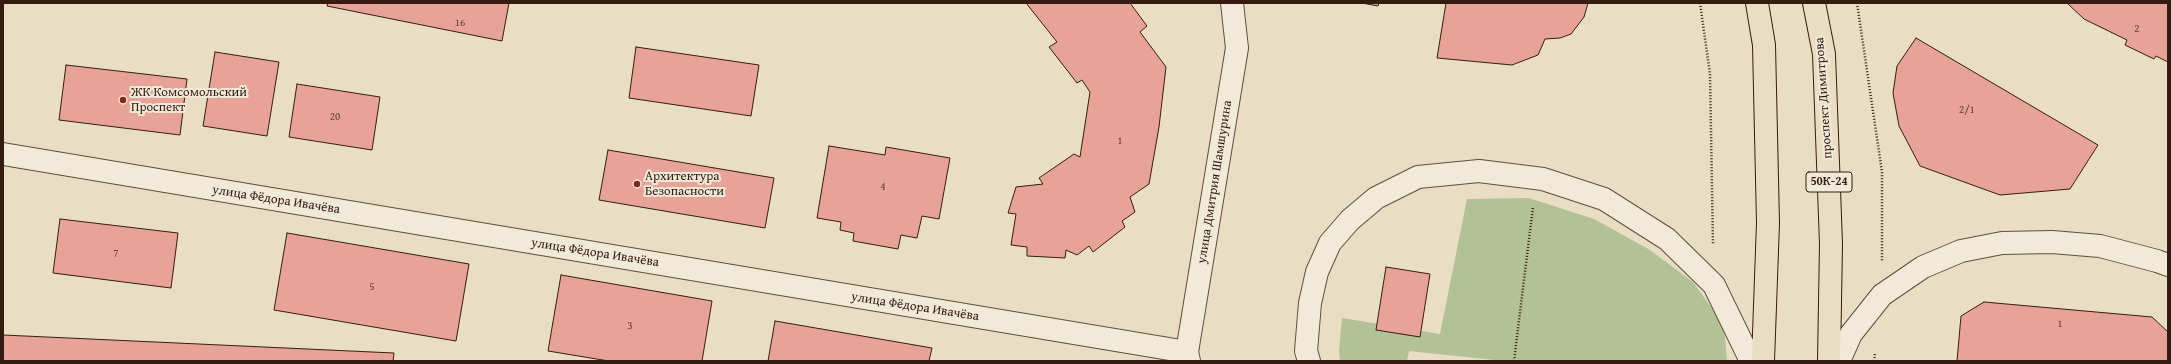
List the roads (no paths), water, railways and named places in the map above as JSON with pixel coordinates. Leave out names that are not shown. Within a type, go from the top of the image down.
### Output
[{"type":"main road","points":[[1757,3],[1764,45],[1768,223],[1764,361]]},
{"type":"main road","name":"проспект Димитрова","points":[[1814,3],[1824,62],[1831,244],[1829,361]]},
{"type":"street","name":"улица Дмитрия Шамшурина","points":[[1194,358],[1237,48],[1232,3]]},
{"type":"street","name":"улица Фёдора Ивачёва","points":[[3,154],[1194,358]]},
{"type":"street","points":[[1303,358],[1310,303],[1317,272],[1330,243],[1350,220],[1376,198],[1418,177],[1479,171],[1537,178],[1604,199],[1666,239],[1714,285],[1751,361]]},
{"type":"street","points":[[1839,361],[1852,334],[1882,295],[1923,267],[1961,251],[2002,243],[2052,242],[2100,246],[2157,261],[2168,266]]},
{"type":"place","name":"ЖК Комсомольский Проспект","points":[[123,100]]},
{"type":"place","name":"Архитектура Безопасности","points":[[637,184]]}]
